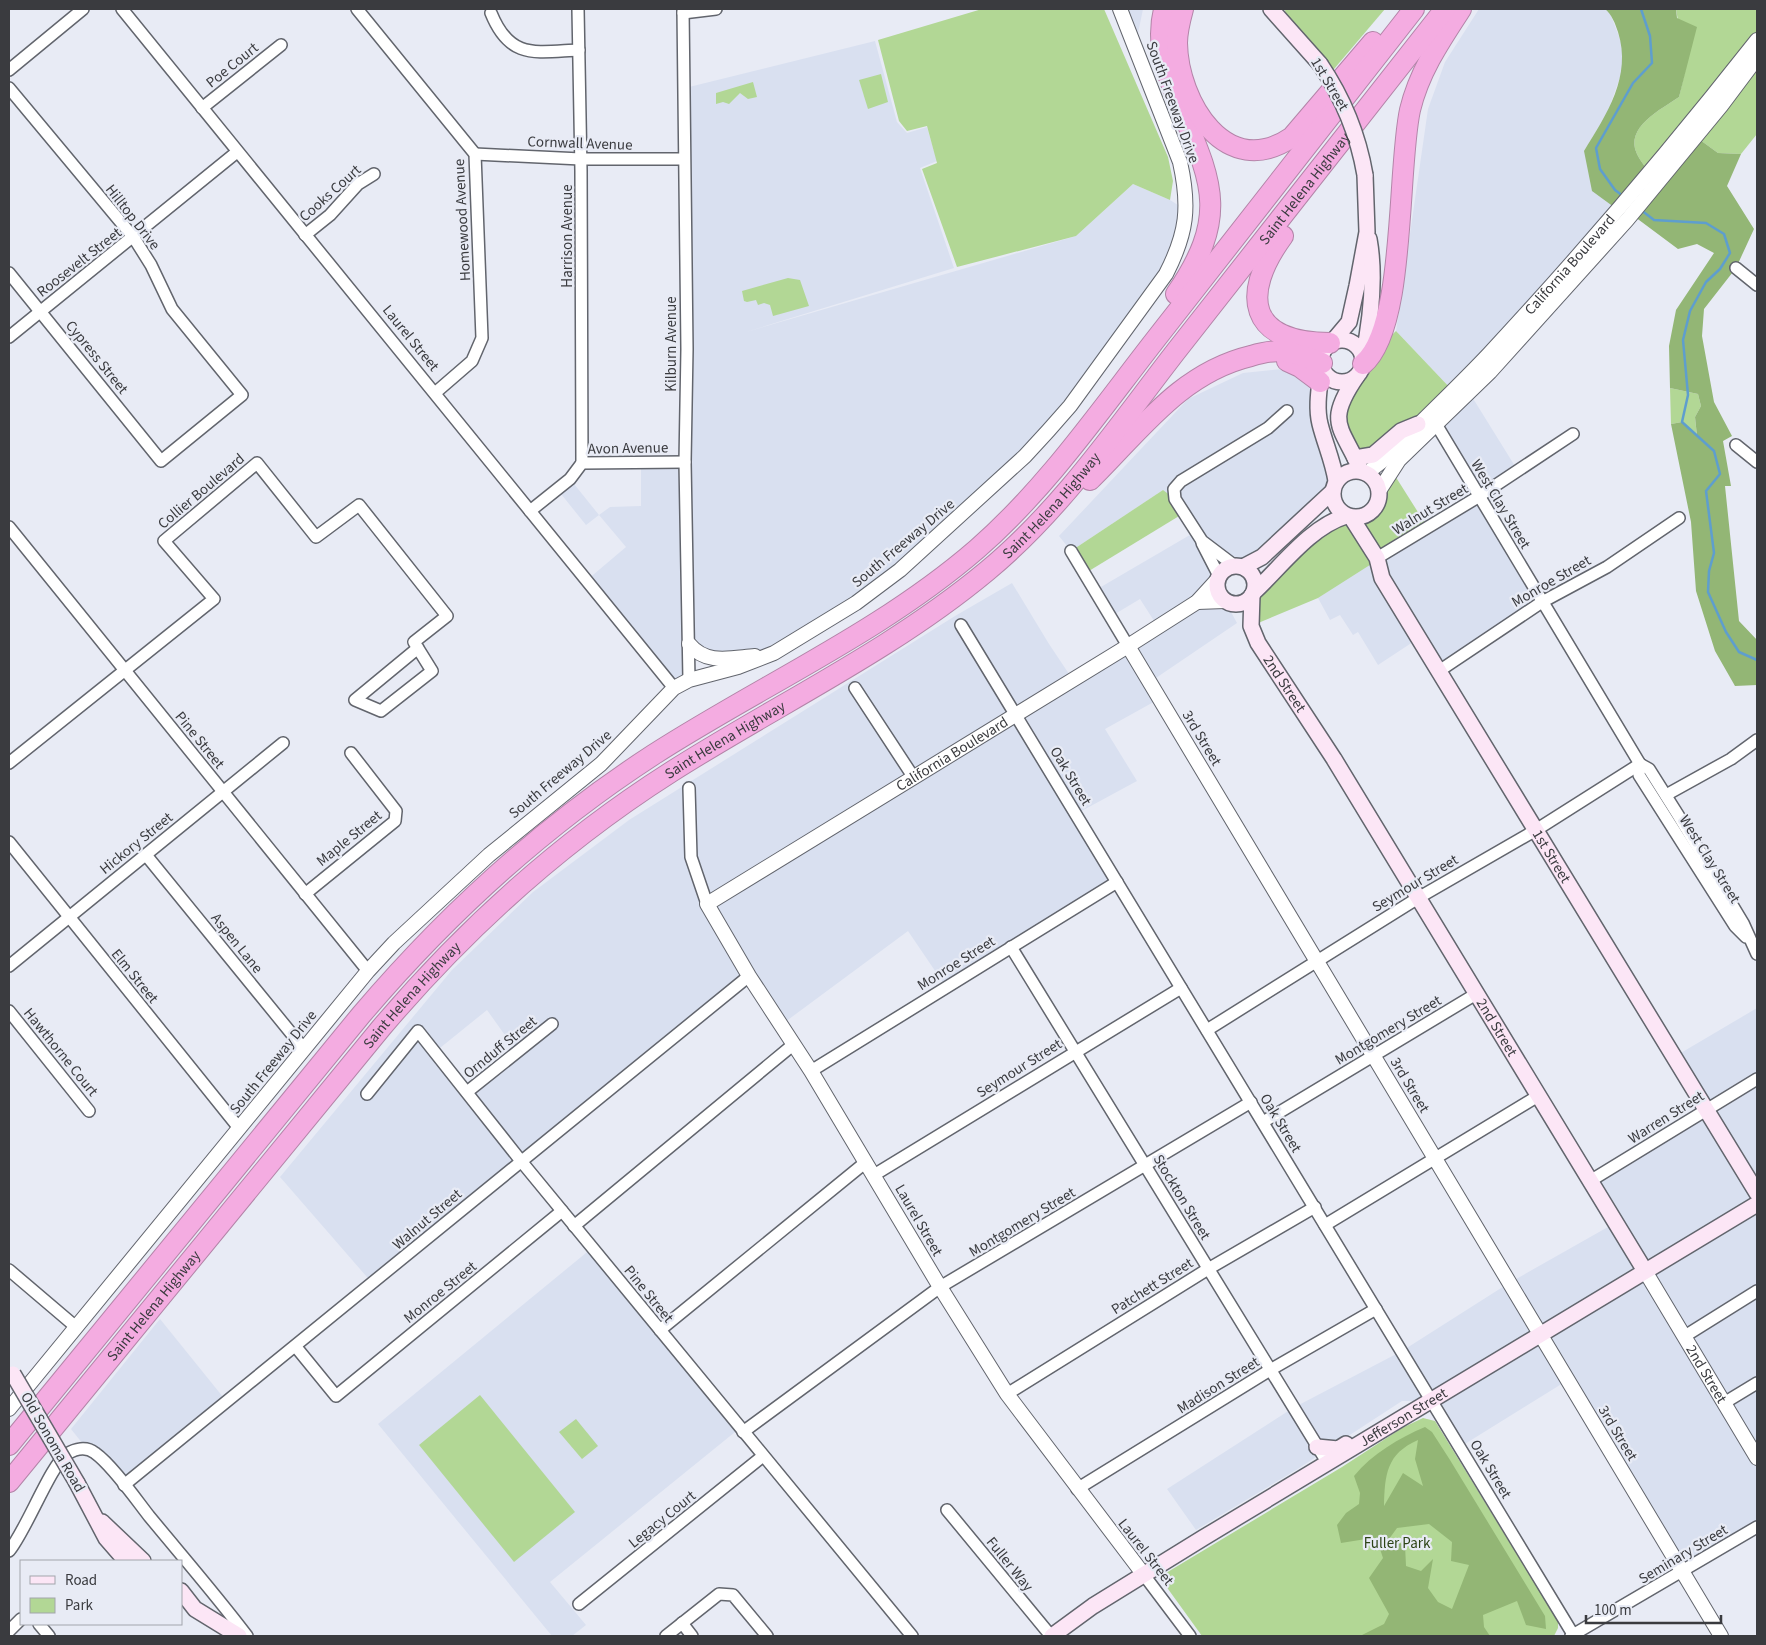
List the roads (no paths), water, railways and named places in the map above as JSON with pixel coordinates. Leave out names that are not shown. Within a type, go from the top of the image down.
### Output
[{"type":"highway","points":[[1058,464],[1196,265],[1208,231],[1211,208],[1209,184],[1163,58],[1160,26],[1164,9]]},
{"type":"highway","points":[[1183,9],[1177,43],[1185,84],[1196,112],[1206,127],[1219,139],[1234,146],[1256,150],[1277,146],[1292,137],[1402,9]]},
{"type":"highway","name":"Saint Helena Highway","points":[[9,1444],[366,1009],[414,954],[468,900],[526,848],[621,777],[721,713],[872,625],[925,590],[975,550],[1022,507],[1058,464],[1414,9]]},
{"type":"highway","name":"Saint Helena Highway","points":[[9,1482],[381,1028],[433,969],[486,916],[545,863],[639,792],[740,729],[884,645],[939,609],[997,562],[1037,524],[1076,479],[1446,9]]},
{"type":"highway","points":[[1361,366],[1373,353],[1381,336],[1392,287],[1404,149],[1411,108],[1424,71],[1461,9]]},
{"type":"highway","points":[[1331,342],[1302,342],[1275,331],[1259,311],[1257,284],[1268,257],[1400,66]]},
{"type":"highway","points":[[939,609],[1008,560],[1179,389],[1223,365],[1267,353],[1295,364],[1321,370]]},
{"type":"main road","name":"1st Street","points":[[1271,9],[1320,64],[1347,111],[1358,142],[1365,175],[1368,232],[1374,266],[1367,339],[1361,366],[1340,402],[1338,412],[1339,423],[1361,468]]},
{"type":"main road","name":"1st Street","points":[[1335,486],[1333,460],[1319,423],[1318,406],[1323,353],[1349,322],[1368,232]]},
{"type":"main road","points":[[1321,370],[1337,381],[1344,382],[1361,366],[1361,351],[1351,342],[1345,340],[1331,342]]},
{"type":"main road","points":[[1361,468],[1375,480],[1379,491],[1377,505],[1372,511],[1359,518],[1348,517],[1334,520],[1317,530],[1244,603],[1237,604],[1225,600],[1218,590],[1219,577],[1225,569],[1262,557],[1335,486],[1345,473],[1361,468],[1401,431],[1428,421]]},
{"type":"main road","points":[[1335,486],[1335,505],[1348,517]]},
{"type":"main road","name":"1st Street","points":[[1348,517],[1377,558],[1382,578],[1757,1193]]},
{"type":"main road","points":[[1239,566],[1253,575],[1254,594]]},
{"type":"main road","name":"2nd Street","points":[[1254,594],[1251,626],[1258,643],[1334,759],[1645,1271]]},
{"type":"main road","name":"Jefferson Street","points":[[1051,1636],[1093,1606],[1372,1434],[1540,1336],[1757,1204]]},
{"type":"main road","name":"Old Sonoma Road","points":[[11,1370],[77,1482],[106,1538],[125,1560]]},
{"type":"main road","points":[[1317,1447],[1338,1449],[1363,1434],[1372,1434]]},
{"type":"main road","name":"Old Sonoma Road","points":[[97,1518],[110,1528],[142,1560]]},
{"type":"main road","points":[[182,1593],[188,1608],[239,1636]]},
{"type":"street","points":[[9,70],[83,9]]},
{"type":"street","name":"Laurel Street","points":[[122,9],[674,688]]},
{"type":"street","name":"Homewood Avenue","points":[[357,9],[475,154],[482,338],[472,362],[435,392]]},
{"type":"street","name":"Harrison Avenue","points":[[578,9],[581,159],[582,463]]},
{"type":"street","points":[[683,11],[716,9]]},
{"type":"street","name":"South Freeway Drive","points":[[9,1409],[239,1128],[394,943],[484,860],[608,758],[674,688],[689,680],[738,667],[774,653],[826,623],[883,584],[1025,456],[1070,406],[1144,306],[1175,256],[1186,216],[1184,178],[1171,135],[1120,9]]},
{"type":"street","name":"Kilburn Avenue","points":[[683,11],[687,349],[685,462],[689,680]]},
{"type":"street","points":[[491,13],[497,27],[509,42],[521,50],[579,50]]},
{"type":"street","name":"California Boulevard","points":[[1649,184],[1757,40]]},
{"type":"street","name":"Poe Court","points":[[202,108],[281,45]]},
{"type":"street","name":"California Boulevard","points":[[1428,421],[1469,392],[1757,58]]},
{"type":"street","name":"Hilltop Drive","points":[[9,88],[134,238],[151,265],[172,309],[242,395],[162,461]]},
{"type":"street","name":"Roosevelt Street","points":[[9,337],[134,238],[237,152]]},
{"type":"street","name":"Cornwall Avenue","points":[[475,154],[581,159],[684,159]]},
{"type":"street","name":"Cooks Court","points":[[305,235],[330,215],[358,184],[374,174]]},
{"type":"street","name":"California Boulevard","points":[[1379,491],[1428,421],[1622,215]]},
{"type":"street","points":[[1736,268],[1757,285]]},
{"type":"street","name":"Cypress Street","points":[[9,273],[162,461]]},
{"type":"street","points":[[1469,392],[1470,384],[1493,361],[1488,356]]},
{"type":"street","points":[[1219,577],[1202,541],[1173,494],[1177,484],[1268,428],[1287,411]]},
{"type":"street","name":"West Clay Street","points":[[1428,421],[1478,497],[1640,764],[1649,769],[1666,795],[1743,923],[1749,940]]},
{"type":"street","name":"Walnut Street","points":[[1377,558],[1478,497],[1573,434]]},
{"type":"street","points":[[1736,445],[1757,462]]},
{"type":"street","name":"Avon Avenue","points":[[530,511],[570,479],[582,463],[685,462]]},
{"type":"street","name":"Collier Boulevard","points":[[9,763],[214,600],[164,541],[258,463],[316,537],[359,505],[447,616],[414,642],[418,648],[432,671],[381,711],[356,700],[418,648]]},
{"type":"street","name":"Monroe Street","points":[[1439,671],[1542,602],[1607,567],[1679,518]]},
{"type":"street","name":"Pine Street","points":[[9,528],[368,972]]},
{"type":"street","points":[[1202,541],[1239,566]]},
{"type":"street","name":"3rd Street","points":[[1071,552],[1721,1636]]},
{"type":"street","name":"California Boulevard","points":[[707,904],[1128,646],[1196,602],[1219,577]]},
{"type":"street","name":"California Boulevard","points":[[1196,602],[1225,600]]},
{"type":"street","name":"Oak Street","points":[[961,625],[1573,1636]]},
{"type":"street","points":[[689,644],[696,652],[709,658],[774,653]]},
{"type":"street","points":[[855,688],[914,778]]},
{"type":"street","points":[[1666,795],[1731,759],[1757,740]]},
{"type":"street","name":"Hickory Street","points":[[9,966],[283,743]]},
{"type":"street","name":"Maple Street","points":[[305,894],[395,821],[396,811],[351,753]]},
{"type":"street","name":"West Clay Street","points":[[1640,764],[1639,775],[1735,926],[1749,940]]},
{"type":"street","name":"Seymour Street","points":[[1207,1030],[1418,898],[1536,830],[1640,764]]},
{"type":"street","name":"Laurel Street","points":[[689,788],[691,857],[707,904],[749,976],[811,1071],[940,1287],[1007,1394],[1190,1636]]},
{"type":"street","name":"Elm Street","points":[[9,842],[68,918],[239,1128]]},
{"type":"street","name":"Aspen Lane","points":[[146,855],[304,1050]]},
{"type":"street","name":"Monroe Street","points":[[811,1071],[1117,882]]},
{"type":"street","points":[[1749,940],[1757,954]]},
{"type":"street","name":"Stockton Street","points":[[1011,947],[1327,1462]]},
{"type":"street","name":"Walnut Street","points":[[124,1485],[296,1347],[749,976]]},
{"type":"street","name":"Seymour Street","points":[[874,1175],[1075,1051],[1182,988]]},
{"type":"street","name":"Montgomery Street","points":[[1263,1122],[1476,994]]},
{"type":"street","name":"Hawthorne Court","points":[[9,1011],[89,1111]]},
{"type":"street","name":"Ornduff Street","points":[[467,1092],[552,1024]]},
{"type":"street","name":"Pine Street","points":[[367,1094],[418,1031],[521,1162],[912,1636]]},
{"type":"street","points":[[574,1226],[794,1044]]},
{"type":"street","name":"Warren Street","points":[[1590,1181],[1757,1079]]},
{"type":"street","points":[[1325,1225],[1538,1096]]},
{"type":"street","name":"Montgomery Street","points":[[743,1432],[940,1287],[1251,1102]]},
{"type":"street","points":[[660,1330],[866,1162]]},
{"type":"street","name":"Patchett Street","points":[[1007,1394],[1208,1269],[1315,1207]]},
{"type":"street","name":"Monroe Street","points":[[296,1347],[336,1396],[562,1211]]},
{"type":"street","points":[[9,1270],[76,1327]]},
{"type":"street","name":"2nd Street","points":[[1645,1271],[1757,1458]]},
{"type":"street","points":[[1685,1336],[1757,1291]]},
{"type":"street","name":"Madison Street","points":[[1077,1489],[1270,1370],[1376,1309]]},
{"type":"street","points":[[1724,1403],[1757,1383]]},
{"type":"street","name":"Old Sonoma Road","points":[[9,1552],[24,1531],[57,1465],[64,1456],[76,1450],[87,1449],[96,1453],[124,1485],[247,1636]]},
{"type":"street","name":"Legacy Court","points":[[579,1604],[762,1456]]},
{"type":"street","name":"Fuller Way","points":[[947,1510],[1051,1636]]},
{"type":"street","name":"Seminary Street","points":[[1573,1636],[1757,1527]]},
{"type":"street","points":[[172,1545],[173,1560]]},
{"type":"street","points":[[666,1636],[719,1594],[733,1594],[767,1636]]},
{"type":"street","points":[[9,1631],[20,1620]]},
{"type":"street","points":[[682,1623],[692,1636]]},
{"type":"street","points":[[40,1625],[49,1636]]},
{"type":"waterway","points":[[1623,196],[1615,190],[1600,169],[1596,148],[1633,83],[1652,63],[1650,36],[1641,9]]},
{"type":"waterway","points":[[1641,210],[1654,220],[1706,223],[1724,234],[1730,253],[1720,269],[1706,282],[1690,311],[1683,340],[1688,395],[1682,422],[1714,451],[1720,474],[1706,491],[1714,553],[1709,571],[1708,592],[1726,632],[1739,652],[1757,660]]},
{"type":"park label","name":"Fuller Park","points":[[1397,1543]]}]
